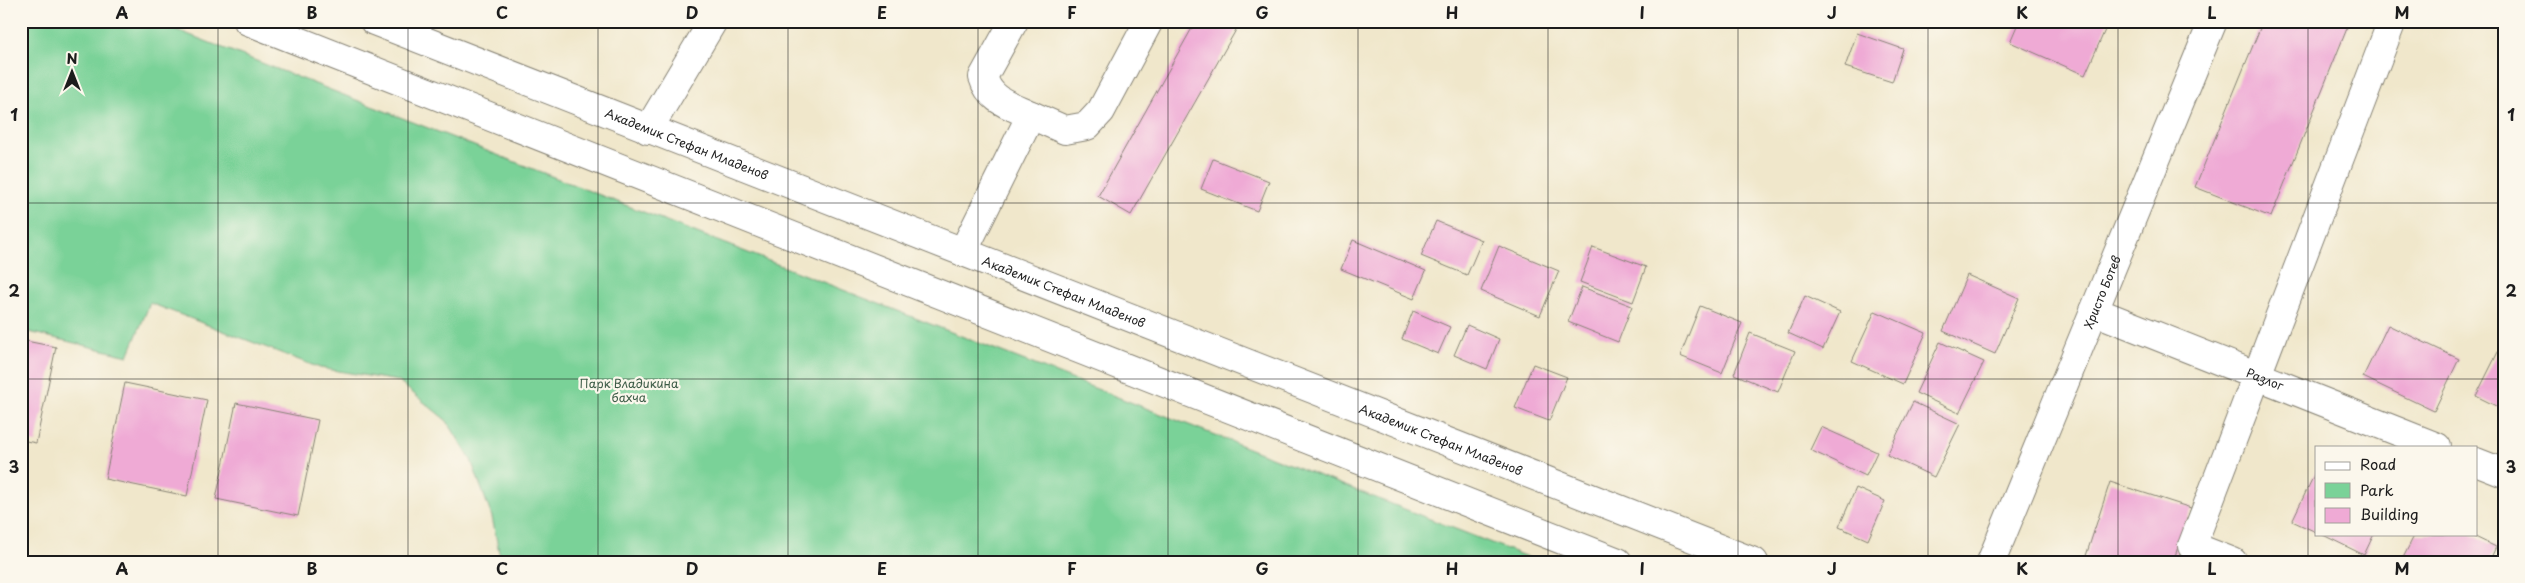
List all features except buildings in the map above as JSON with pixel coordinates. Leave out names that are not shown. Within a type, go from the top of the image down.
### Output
[{"type":"street","points":[[248,21],[1618,562]]},
{"type":"street","name":"Академик Стефан Младенов","points":[[374,21],[1754,562]]},
{"type":"street","points":[[648,130],[713,21]]},
{"type":"street","points":[[1014,21],[983,78],[987,89],[996,98],[1065,130],[1087,126],[1100,111],[1149,21]]},
{"type":"street","name":"Христо Ботев","points":[[1991,562],[2213,21]]},
{"type":"street","points":[[2233,562],[2192,546],[2392,21]]},
{"type":"street","points":[[962,252],[1031,115]]},
{"type":"street","name":"Разлог","points":[[2094,311],[2256,377],[2434,446]]},
{"type":"street","points":[[2478,463],[2504,473]]},
{"type":"green space","name":"Парк Владикина бахча","points":[[21,21],[154,21],[1540,562],[501,562],[492,517],[471,460],[447,421],[398,381],[320,368],[150,303],[128,356],[21,330]]}]
